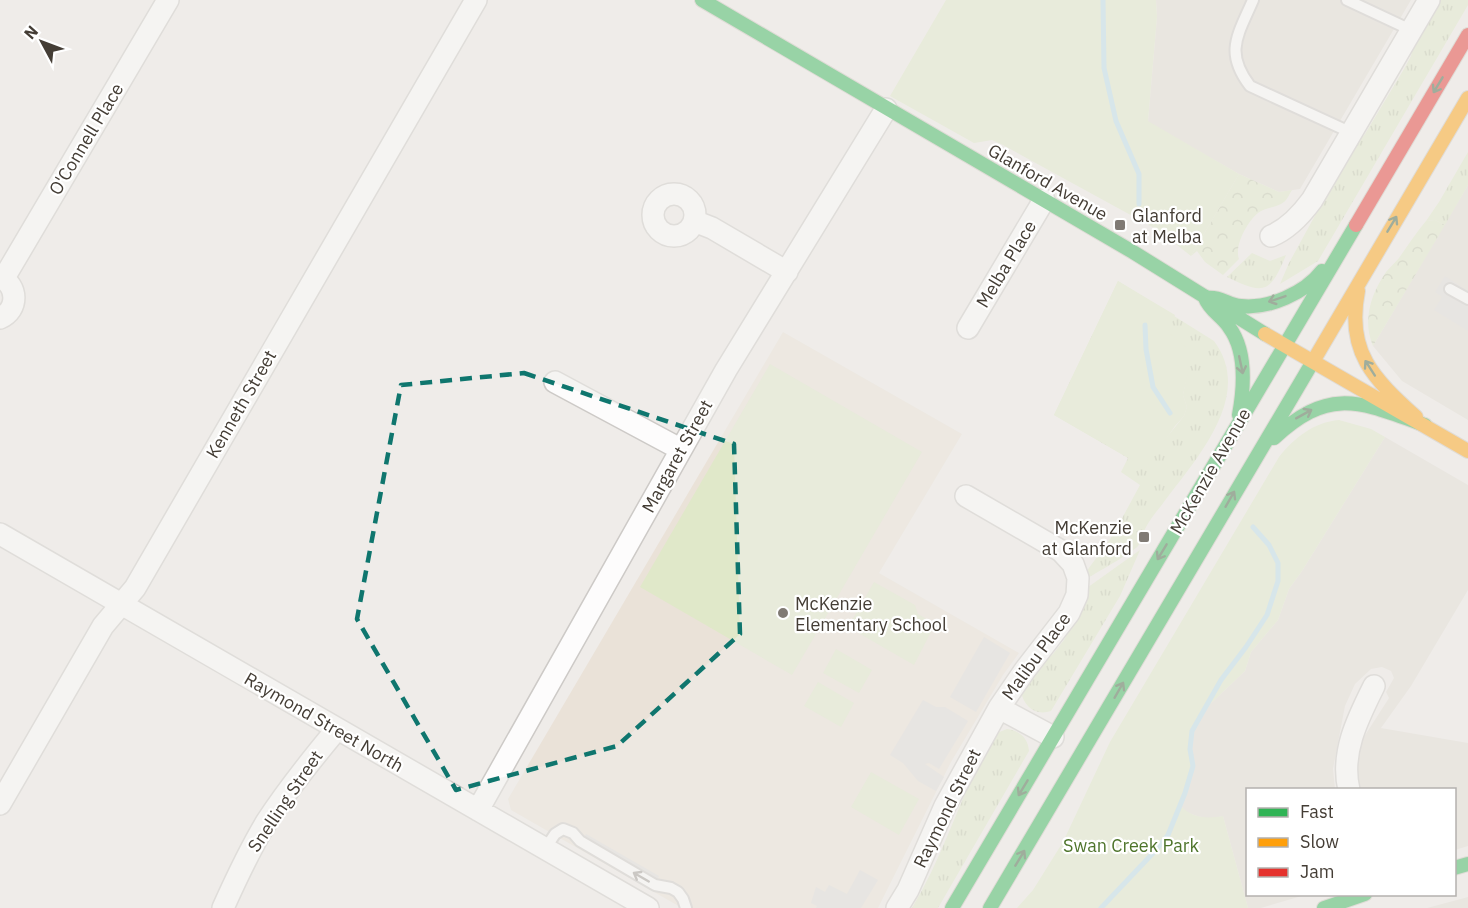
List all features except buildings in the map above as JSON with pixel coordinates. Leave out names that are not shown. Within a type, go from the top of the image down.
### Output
[{"type":"main road","name":"Glanford Avenue","points":[[702,0],[1133,252],[1204,298],[1468,450]]},
{"type":"main road","name":"McKenzie Avenue","points":[[952,908],[1338,251],[1468,35]]},
{"type":"main road","name":"McKenzie Avenue","points":[[990,908],[1468,98]]},
{"type":"main road","points":[[1234,430],[1244,390],[1241,363],[1232,332],[1228,325],[1208,309],[1204,298],[1218,295],[1242,306],[1266,303],[1287,296],[1312,283],[1338,251]]},
{"type":"main road","points":[[1363,275],[1352,312],[1356,342],[1374,375],[1425,425]]},
{"type":"main road","points":[[1259,451],[1294,420],[1316,407],[1340,402],[1373,407],[1425,425]]},
{"type":"main road","points":[[1323,908],[1359,896]]},
{"type":"street","name":"O'Connell Place","points":[[0,318],[5,316],[12,307],[15,297],[11,286],[2,278],[168,0]]},
{"type":"street","name":"Kenneth Street","points":[[3,793],[103,626],[141,578],[476,0]]},
{"type":"street","points":[[1271,236],[1281,232],[1306,208],[1429,0]]},
{"type":"street","name":"Margaret Street","points":[[478,810],[680,449],[886,109]]},
{"type":"street","name":"Melba Place","points":[[968,328],[1044,200]]},
{"type":"street","points":[[694,221],[712,228],[787,272]]},
{"type":"street","points":[[555,382],[680,449]]},
{"type":"street","name":"Malibu Place","points":[[966,496],[1061,551],[1072,564],[1078,578],[1077,595],[1069,613],[999,708],[1053,737]]},
{"type":"street","name":"Raymond Street North","points":[[0,534],[648,908]]},
{"type":"street","points":[[1349,788],[1346,779],[1347,755],[1358,719],[1374,686]]},
{"type":"street","name":"Raymond Street","points":[[897,908],[908,890],[950,797],[999,708]]},
{"type":"street","name":"Snelling Street","points":[[223,908],[250,850],[267,822],[310,761],[337,729]]},
{"type":"lane","points":[[1253,0],[1235,41],[1234,50],[1242,75],[1250,86],[1352,133]]},
{"type":"lane","points":[[1347,0],[1411,30]]},
{"type":"lane","points":[[1450,289],[1468,300]]},
{"type":"lane","points":[[545,849],[555,834],[563,829],[567,830],[580,842],[655,885],[678,892],[686,908]]},
{"type":"highlighted area","points":[[524,373],[734,444],[740,634],[617,746],[456,790],[357,619],[401,385]]},
{"type":"shaded area","points":[[1156,0],[1411,0],[1300,189],[1279,192],[1239,174],[1148,122],[1157,17]]},
{"type":"shaded area","points":[[1468,185],[1468,420],[1402,381],[1373,346]]},
{"type":"shaded area","points":[[1445,276],[1468,291],[1468,331],[1434,310],[1442,297],[1435,292]]},
{"type":"shaded area","name":"McKenzie Elementary School","points":[[783,332],[962,434],[879,573],[1019,653],[1003,675],[951,762],[878,908],[682,908],[511,810],[508,799]]},
{"type":"shaded area","points":[[1385,437],[1468,485],[1468,590],[1411,686],[1381,728],[1468,743],[1468,846],[1456,850],[1456,788],[1356,788],[1354,773],[1360,743],[1389,698],[1386,692],[1394,678],[1391,671],[1382,667],[1371,669],[1355,684],[1345,706],[1333,769],[1335,788],[1246,788],[1246,896],[1302,896],[1261,908],[1248,908],[1223,816],[1210,819],[1197,816],[1186,812],[1180,805],[1193,766],[1190,749],[1192,731],[1206,708],[1245,671],[1251,652],[1278,620],[1289,589]]},
{"type":"shaded area","points":[[984,637],[1010,653],[976,712],[950,697]]},
{"type":"shaded area","points":[[923,700],[936,707],[945,707],[968,721],[939,769],[929,763],[925,764],[944,777],[936,791],[918,781],[903,763],[890,755]]},
{"type":"shaded area","points":[[586,834],[659,876],[656,882],[583,839]]},
{"type":"shaded area","points":[[860,870],[878,880],[861,908],[816,908],[817,906],[811,903],[816,887],[825,892],[829,885],[847,894]]},
{"type":"shaded area","points":[[1468,897],[1468,908],[1427,908]]},
{"type":"green space","points":[[946,0],[1156,0],[1157,17],[1148,121],[1239,174],[1191,256],[1158,230],[1003,145],[992,140],[974,143],[890,96]]},
{"type":"green space","points":[[1438,0],[1468,0],[1468,5],[1318,261],[1280,284],[1289,263],[1351,150],[1365,134],[1404,69],[1411,56],[1414,42]]},
{"type":"green space","points":[[1468,152],[1468,185],[1445,225],[1435,220],[1426,221],[1439,202]]},
{"type":"green space","points":[[1239,174],[1279,192],[1292,190],[1284,202],[1261,211],[1254,217],[1240,241],[1239,259],[1223,275],[1205,262],[1197,251],[1191,256]]},
{"type":"green space","points":[[1435,220],[1445,225],[1373,346],[1368,317],[1376,289],[1386,272],[1426,221]]},
{"type":"green space","points":[[1252,253],[1270,261],[1286,255],[1275,277],[1270,284],[1264,287],[1250,287],[1227,277]]},
{"type":"green space","points":[[1118,281],[1214,341],[1225,362],[1228,384],[1224,406],[1203,449],[1150,520],[1138,546],[1088,578],[1086,572],[1113,535],[1140,485],[1121,472],[1128,458],[1054,415]],"holes":[[[1186,380],[1183,395],[1187,407],[1184,416],[1167,437],[1155,431]]]},
{"type":"green space","points":[[1118,281],[1175,315],[1168,332],[1188,349],[1191,359],[1183,395],[1187,407],[1184,416],[1146,468],[1054,415]]},
{"type":"green space","points":[[770,364],[922,452],[792,675],[640,587]]},
{"type":"green space","name":"Swan Creek Park","points":[[1339,420],[1371,429],[1385,437],[1289,589],[1278,620],[1251,652],[1245,671],[1206,708],[1192,731],[1190,749],[1193,766],[1180,805],[1189,813],[1200,816],[1223,816],[1248,908],[1017,908],[1033,890],[1063,842],[1110,742],[1279,457],[1305,432],[1321,424]]},
{"type":"green space","points":[[1140,550],[1120,596],[1051,711],[1040,712],[1032,709],[1025,702],[1021,692],[1040,665],[1064,640],[1075,620],[1084,590]]},
{"type":"green space","points":[[874,582],[915,605],[918,614],[935,624],[914,665],[848,627]]},
{"type":"green space","points":[[836,649],[872,670],[859,693],[823,673]]},
{"type":"green space","points":[[818,682],[854,703],[841,727],[804,706]]},
{"type":"green space","points":[[1007,729],[1023,736],[1029,751],[938,908],[912,908],[934,867],[990,740],[997,733]]},
{"type":"green space","points":[[871,772],[919,799],[899,835],[851,807]]},
{"type":"waterway","points":[[1103,0],[1104,68],[1116,121],[1139,174],[1139,204]]},
{"type":"waterway","points":[[1145,325],[1146,349],[1153,387],[1170,413]]},
{"type":"waterway","points":[[1101,908],[1168,835],[1193,766],[1190,749],[1192,731],[1221,680],[1267,615],[1278,581],[1278,563],[1269,545],[1253,527]]},
{"type":"traffic: fast","points":[[702,0],[1133,252],[1265,334]]},
{"type":"traffic: fast","points":[[952,908],[1356,225]]},
{"type":"traffic: fast","points":[[1239,415],[1243,382],[1239,347],[1229,327],[1205,298],[1216,298],[1241,306],[1263,305],[1296,293],[1322,271]]},
{"type":"traffic: fast","points":[[990,908],[1315,358]]},
{"type":"traffic: fast","points":[[1274,438],[1312,411],[1329,405],[1346,403],[1382,410],[1425,425]]},
{"type":"traffic: fast","points":[[1456,867],[1468,864]]},
{"type":"traffic: fast","points":[[1324,908],[1359,896]]},
{"type":"traffic: slow","points":[[1315,358],[1468,98]]},
{"type":"traffic: slow","points":[[1358,291],[1355,312],[1356,331],[1366,362],[1387,389],[1416,417]]},
{"type":"traffic: slow","points":[[1265,334],[1468,451]]},
{"type":"traffic: jam","points":[[1356,225],[1468,35]]},
{"type":"place","name":"Glanford at Melba","points":[[1120,225]]},
{"type":"place","name":"McKenzie at Glanford","points":[[1144,537]]},
{"type":"place","name":"McKenzie Elementary School","points":[[783,613]]}]
